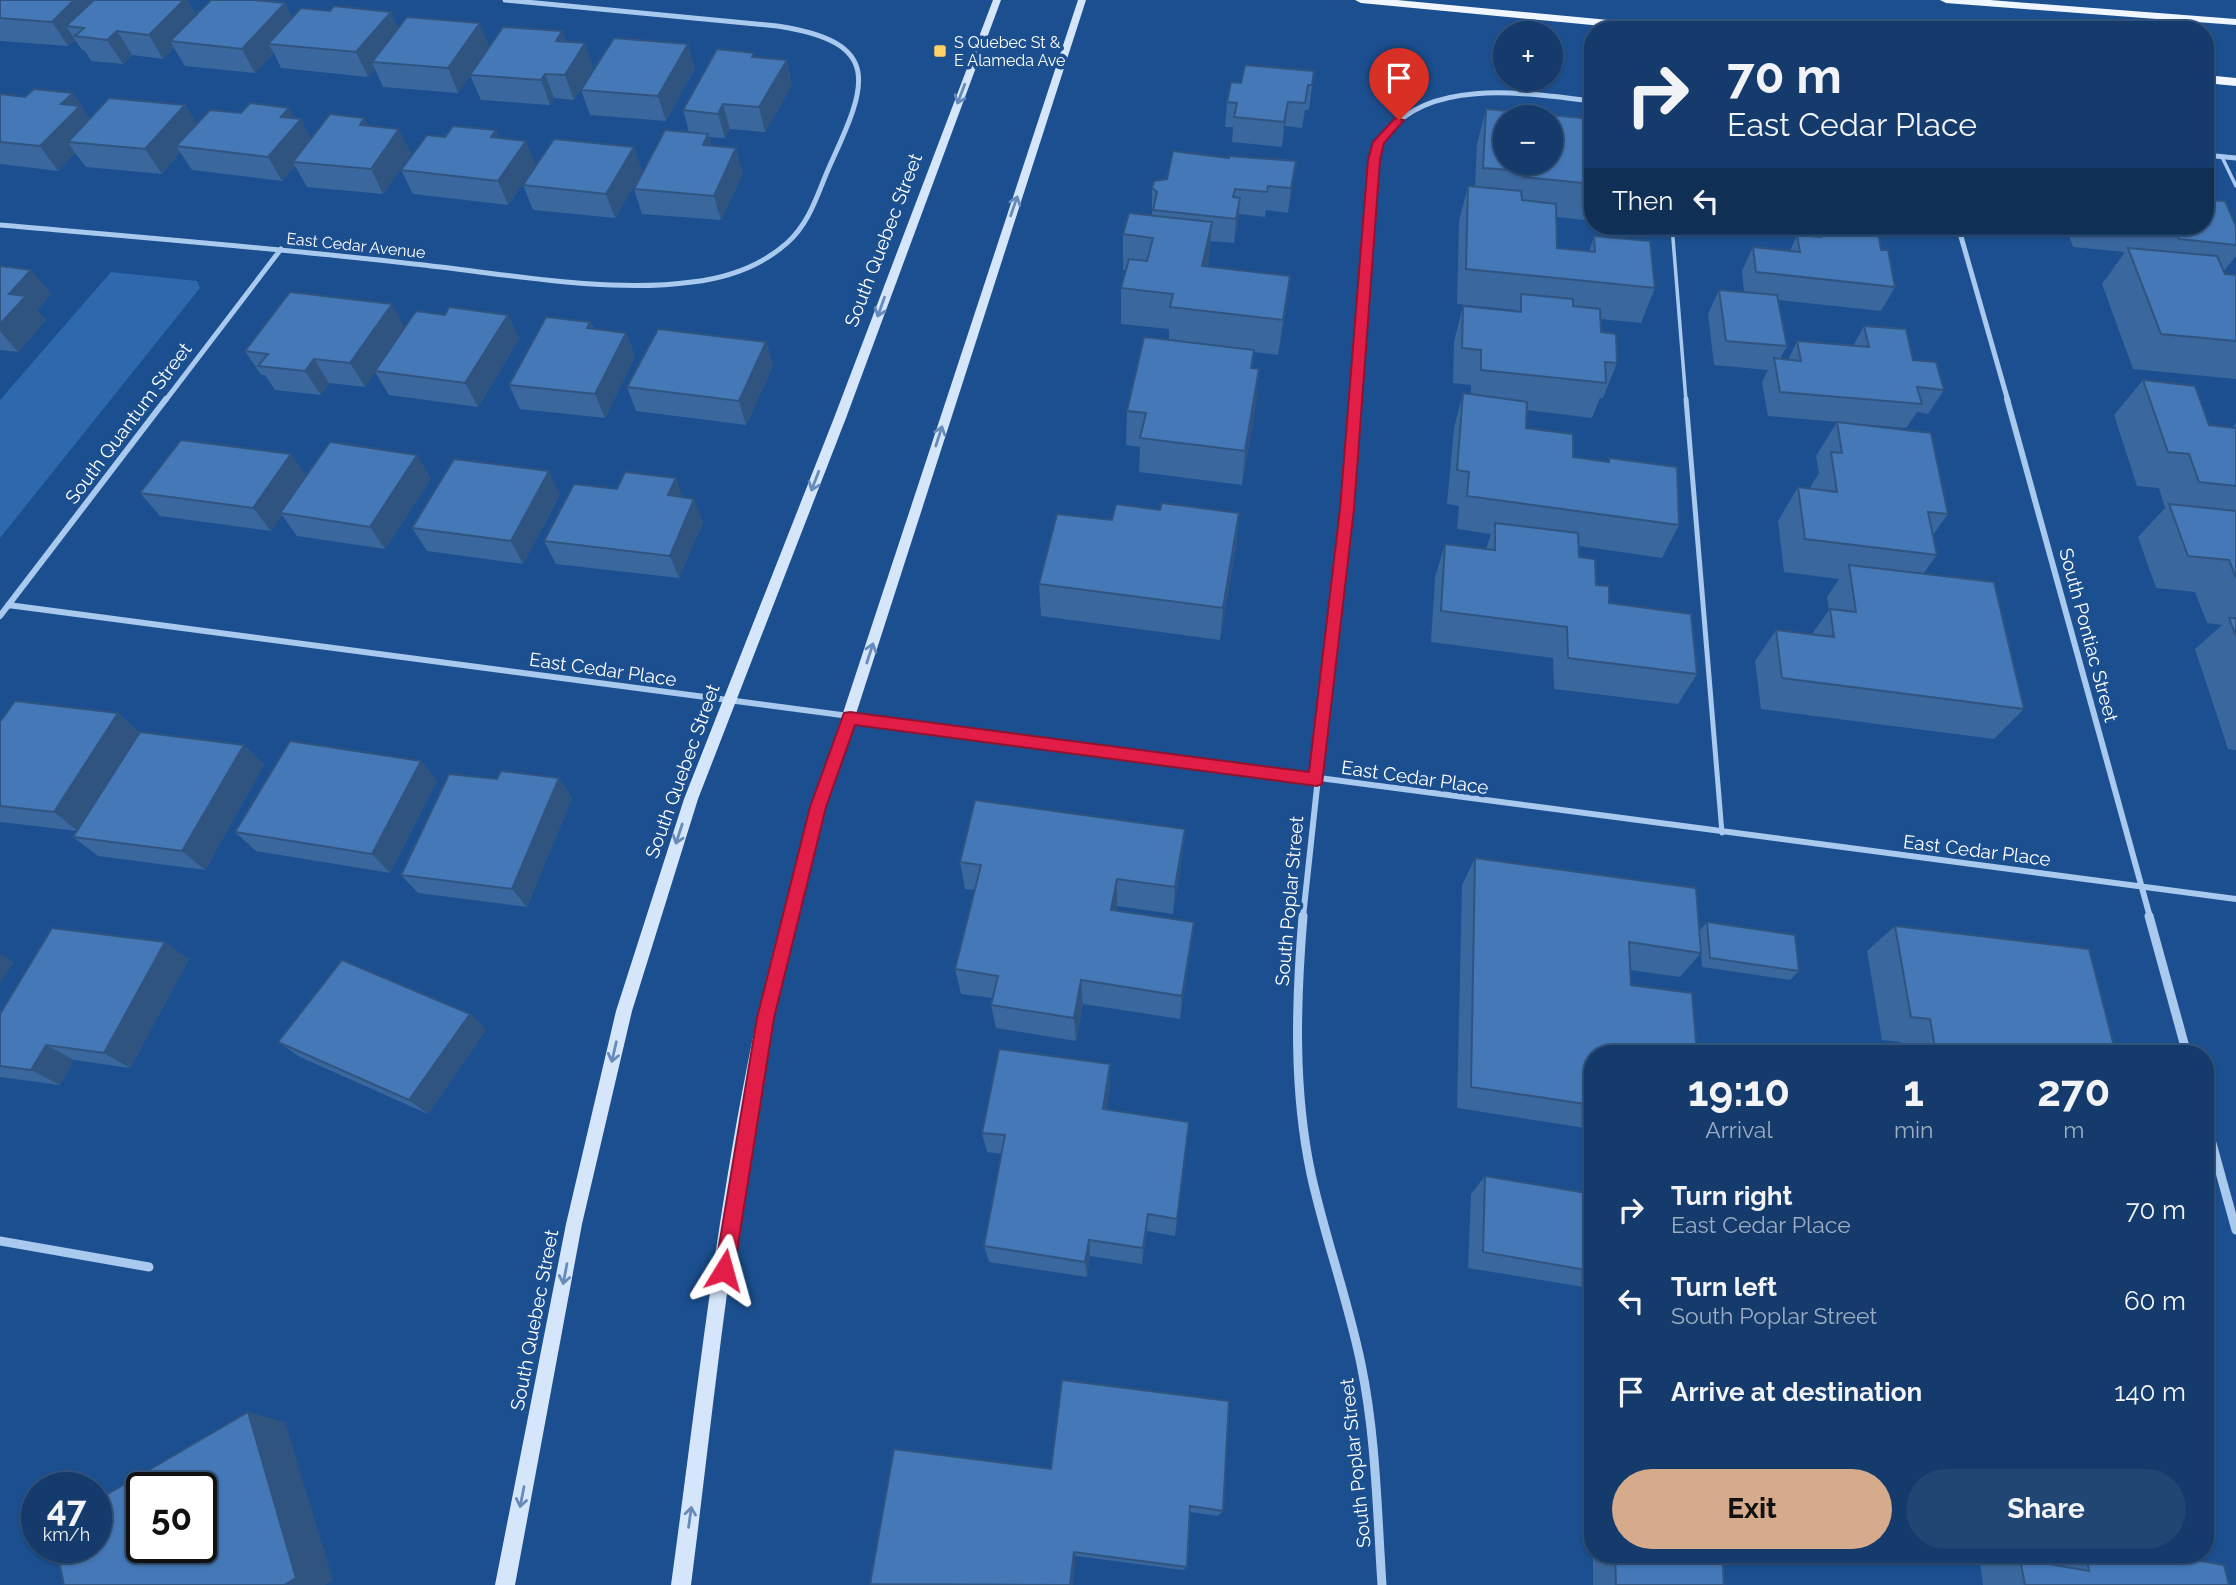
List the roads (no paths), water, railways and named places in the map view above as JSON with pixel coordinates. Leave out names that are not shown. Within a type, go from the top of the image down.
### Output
[{"type":"main road","name":"South Quebec Street","points":[[505,1585],[574,1224],[624,1011],[691,799],[840,418],[997,0]]},
{"type":"main road","points":[[681,1585],[732,1217],[765,1018],[818,807],[850,718],[972,331],[1082,0]]},
{"type":"main road","points":[[1361,0],[1586,21]]},
{"type":"main road","points":[[1946,0],[2236,22]]},
{"type":"main road","points":[[2214,80],[2236,82]]},
{"type":"street","name":"East Cedar Avenue","points":[[0,225],[281,249],[611,285],[658,286],[709,278],[742,269],[770,256],[793,239],[806,220],[855,110],[860,89],[860,73],[853,58],[824,37],[794,28],[505,0]]},
{"type":"street","name":"South Poplar Street","points":[[1382,1585],[1373,1444],[1361,1364],[1311,1173],[1300,1088],[1296,996],[1347,509],[1374,160],[1379,142],[1388,130],[1418,107],[1452,97],[1479,93],[1584,100]]},
{"type":"street","points":[[2214,156],[2236,158]]},
{"type":"street","name":"South Pontiac Street","points":[[1961,235],[2185,1045]]},
{"type":"street","name":"South Quantum Street","points":[[0,616],[281,249]]},
{"type":"street","name":"East Cedar Place","points":[[8,606],[2236,899]]},
{"type":"street","points":[[2214,1151],[2236,1230]]},
{"type":"street","points":[[0,1241],[149,1267]]},
{"type":"lane","points":[[2222,157],[2236,186]]},
{"type":"lane","points":[[1673,235],[1722,833]]},
{"type":"place","name":"S Quebec St & E Alameda Ave","points":[[940,51]]}]
